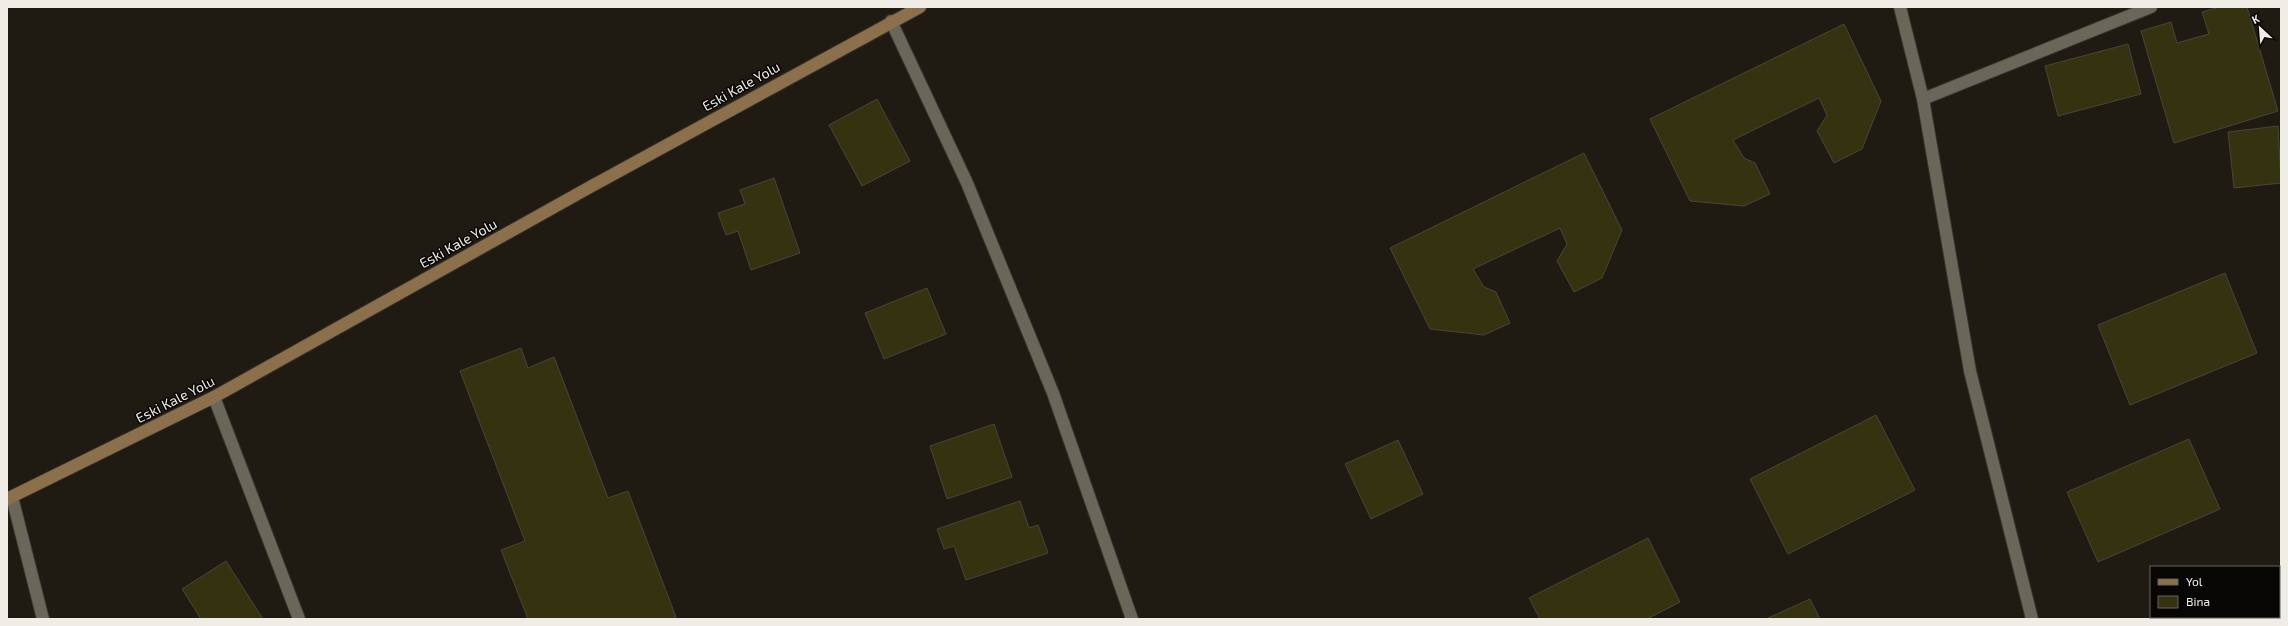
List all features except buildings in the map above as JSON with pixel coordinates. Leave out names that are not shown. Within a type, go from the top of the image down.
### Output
[{"type":"street","name":"Eski Kale Yolu","points":[[9,498],[214,397],[590,186],[891,21],[920,7]]},
{"type":"street","points":[[1900,7],[1923,99],[1970,371],[2032,619]]},
{"type":"street","points":[[1923,99],[2151,7]]},
{"type":"street","points":[[891,21],[967,182],[1053,394],[1132,619]]},
{"type":"street","points":[[214,397],[299,619]]},
{"type":"street","points":[[9,498],[43,619]]}]
